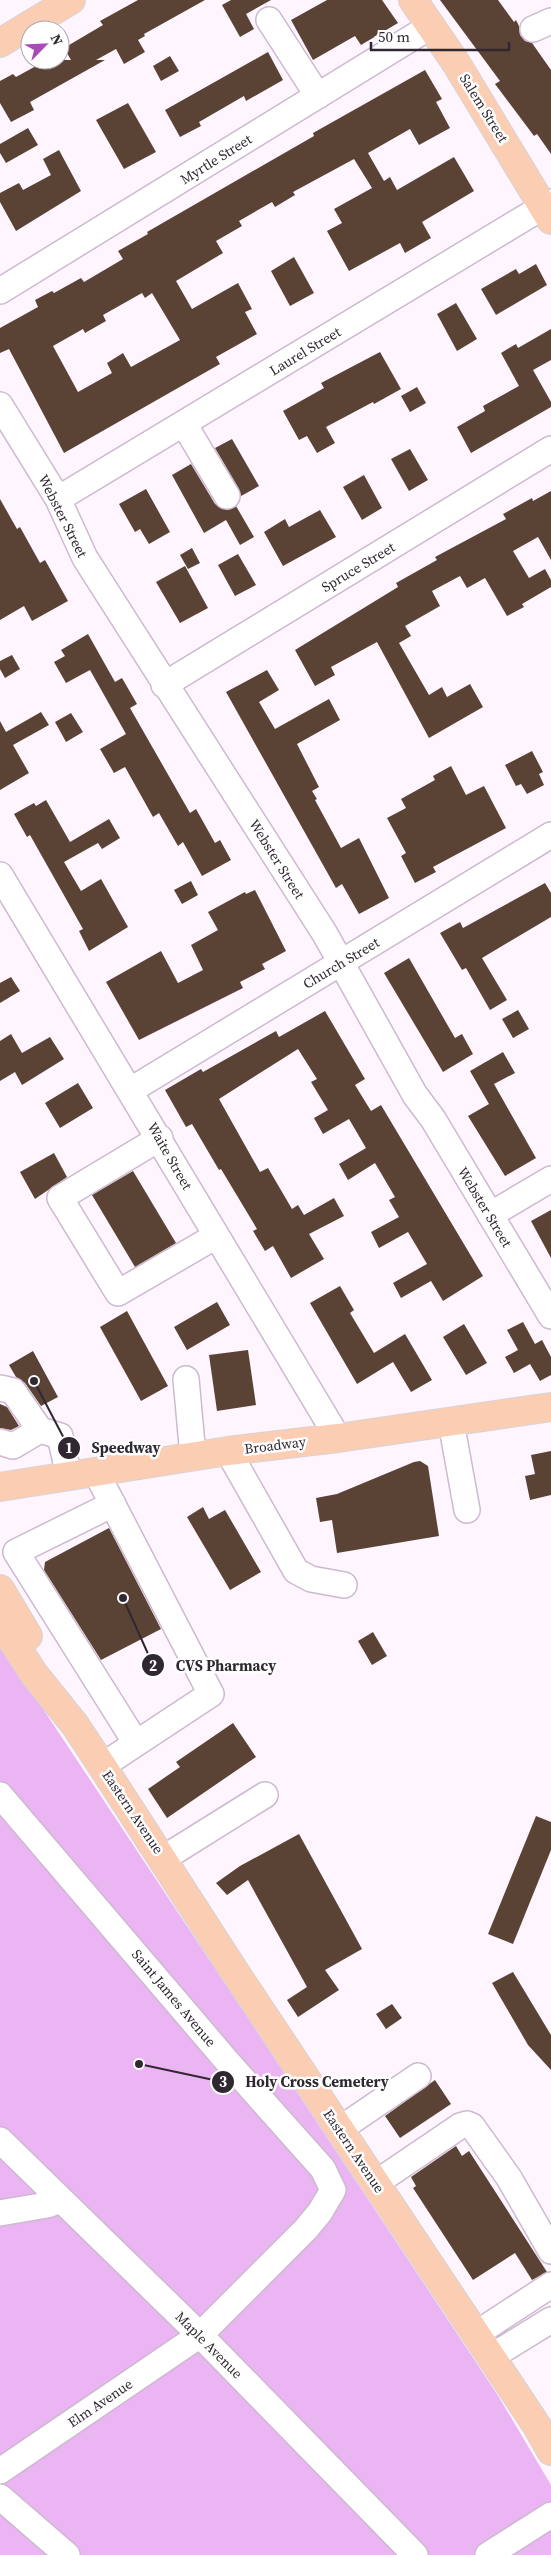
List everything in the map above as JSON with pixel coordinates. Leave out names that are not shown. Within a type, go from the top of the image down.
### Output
[{"type":"main road","points":[[0,43],[71,0]]},
{"type":"main road","name":"Salem Street","points":[[413,0],[456,63],[548,209]]},
{"type":"main road","name":"Broadway","points":[[0,1487],[193,1456],[338,1438],[551,1407]]},
{"type":"main road","name":"Eastern Avenue","points":[[0,1589],[47,1666],[75,1725]]},
{"type":"main road","name":"Eastern Avenue","points":[[0,1620],[34,1674],[75,1725],[164,1858],[235,1972],[476,2334],[551,2451]]},
{"type":"street","points":[[269,20],[318,96]]},
{"type":"street","name":"Myrtle Street","points":[[0,292],[431,26]]},
{"type":"street","name":"Laurel Street","points":[[58,499],[548,209]]},
{"type":"street","name":"Webster Street","points":[[0,405],[58,499],[85,558],[341,963],[415,1095],[433,1119],[551,1316]]},
{"type":"street","points":[[184,424],[227,496]]},
{"type":"street","name":"Spruce Street","points":[[164,685],[551,449]]},
{"type":"street","name":"Church Street","points":[[131,1090],[551,835]]},
{"type":"street","name":"Waite Street","points":[[0,875],[160,1138],[216,1236],[338,1438]]},
{"type":"street","points":[[160,1138],[60,1198],[118,1293],[216,1236]]},
{"type":"street","points":[[490,1215],[551,1179]]},
{"type":"street","points":[[186,1379],[193,1456]]},
{"type":"street","points":[[0,1388],[13,1391],[40,1430],[60,1436],[69,1476]]},
{"type":"street","points":[[451,1422],[467,1510]]},
{"type":"street","points":[[0,1442],[13,1446],[40,1430]]},
{"type":"street","points":[[228,1451],[296,1571],[311,1579],[344,1586]]},
{"type":"street","points":[[96,1472],[212,1694],[102,1766]]},
{"type":"street","points":[[113,1504],[16,1552],[136,1743]]},
{"type":"street","name":"Saint James Avenue","points":[[0,1795],[226,2060],[323,2169],[330,2180],[333,2190],[329,2199],[306,2229],[200,2335]]},
{"type":"street","points":[[164,1858],[265,1795]]},
{"type":"street","points":[[340,2129],[418,2076]]},
{"type":"street","points":[[376,2183],[460,2126],[467,2124],[472,2126],[509,2178],[551,2251]]},
{"type":"street","name":"Maple Avenue","points":[[0,2140],[200,2335],[415,2555]]},
{"type":"street","points":[[0,2212],[47,2205],[62,2200]]},
{"type":"street","points":[[476,2334],[551,2285]]},
{"type":"street","points":[[491,2357],[551,2320]]},
{"type":"street","name":"Elm Avenue","points":[[0,2471],[200,2335]]},
{"type":"street","points":[[0,2497],[67,2555]]},
{"type":"street","points":[[488,2555],[551,2515]]},
{"type":"shaded area","points":[[0,1644],[497,2394],[551,2485],[551,2555],[0,2555]]},
{"type":"building","points":[[138,0],[205,0],[144,34],[145,36],[138,40],[145,52],[124,64],[116,49],[96,60],[105,60],[30,102],[34,110],[11,122],[0,103],[0,81],[13,74],[16,77],[29,70],[70,70],[70,44],[103,25],[100,21]]},
{"type":"building","points":[[231,0],[271,0],[246,14],[254,29],[240,37],[222,5]]},
{"type":"building","points":[[327,0],[382,0],[398,23],[361,45],[355,36],[313,60],[291,20]]},
{"type":"building","points":[[440,0],[498,0],[514,22],[516,20],[520,35],[525,41],[532,43],[551,70],[551,154],[537,134],[534,136],[495,84],[500,81]]},
{"type":"building","points":[[268,52],[283,80],[246,101],[244,96],[199,122],[201,126],[180,137],[165,110]]},
{"type":"building","points":[[170,56],[179,71],[161,81],[153,66]]},
{"type":"building","points":[[425,70],[442,99],[436,102],[450,128],[419,145],[410,129],[368,153],[384,181],[390,177],[397,190],[454,157],[474,191],[422,222],[431,238],[405,253],[400,243],[349,271],[327,231],[342,223],[334,209],[372,188],[354,159],[293,192],[295,195],[275,207],[272,202],[239,221],[242,226],[216,241],[223,253],[176,281],[192,309],[238,283],[252,309],[245,312],[257,334],[216,357],[220,364],[64,453],[9,349],[0,353],[0,328],[38,307],[35,300],[52,291],[54,293],[81,278],[84,282],[123,259],[118,251],[148,234],[147,232],[314,136],[313,133]],"holes":[[[142,293],[145,298],[152,293],[180,340],[131,367],[123,353],[107,363],[112,373],[78,392],[53,346],[83,329],[85,333],[106,321],[103,315]]]},
{"type":"building","points":[[128,103],[156,152],[124,169],[96,120]]},
{"type":"building","points":[[28,128],[38,145],[6,163],[0,153],[0,144]]},
{"type":"building","points":[[59,150],[81,191],[16,231],[0,202],[0,193],[19,183],[23,190],[51,175],[43,159]]},
{"type":"building","points":[[294,257],[314,293],[290,306],[271,271]]},
{"type":"building","points":[[536,264],[547,285],[496,315],[481,289],[516,269],[519,274]]},
{"type":"building","points":[[456,303],[477,339],[457,351],[437,314]]},
{"type":"building","points":[[551,329],[551,360],[533,370],[551,402],[551,407],[471,453],[457,427],[485,411],[483,406],[519,386],[501,353],[516,344],[518,348]]},
{"type":"building","points":[[380,352],[401,389],[326,427],[335,443],[317,453],[307,436],[299,440],[283,411],[324,388],[321,383]]},
{"type":"building","points":[[417,387],[426,403],[410,412],[401,396]]},
{"type":"building","points":[[232,439],[259,486],[241,496],[239,489],[215,448]]},
{"type":"building","points":[[410,449],[428,480],[409,491],[391,459]]},
{"type":"building","points":[[191,464],[215,504],[227,510],[236,506],[254,537],[240,545],[226,520],[204,533],[172,475]]},
{"type":"building","points":[[364,475],[382,508],[362,520],[343,487]]},
{"type":"building","points":[[146,489],[170,532],[149,544],[140,529],[135,532],[119,504]]},
{"type":"building","points":[[551,491],[551,560],[538,537],[513,551],[529,578],[545,569],[551,580],[551,587],[522,604],[524,607],[507,616],[485,578],[467,588],[460,576],[432,591],[440,606],[405,626],[411,636],[399,643],[429,695],[442,687],[447,697],[470,684],[483,707],[429,738],[377,642],[331,667],[335,675],[315,686],[295,650],[398,587],[396,583],[437,560],[435,557],[506,519],[503,514],[532,498],[533,501]]},
{"type":"building","points":[[0,499],[17,529],[20,527],[40,563],[45,560],[68,601],[32,621],[24,606],[0,620]]},
{"type":"building","points":[[320,510],[336,537],[283,566],[264,532],[285,519],[289,527]]},
{"type":"building","points":[[192,548],[200,563],[188,569],[180,555]]},
{"type":"building","points":[[238,554],[256,585],[235,596],[218,565]]},
{"type":"building","points":[[185,566],[208,608],[180,623],[156,582]]},
{"type":"building","points":[[88,634],[115,682],[122,678],[137,704],[130,708],[190,813],[196,809],[215,843],[220,840],[231,860],[202,876],[183,842],[178,846],[159,813],[153,817],[125,767],[114,773],[100,749],[126,734],[90,670],[66,683],[54,662],[65,656],[61,650]]},
{"type":"building","points":[[12,655],[20,669],[5,678],[0,669],[0,661]]},
{"type":"building","points":[[267,670],[279,690],[259,702],[275,729],[329,699],[340,720],[297,744],[319,787],[312,791],[317,799],[315,800],[341,848],[359,838],[389,898],[359,914],[342,884],[336,888],[226,692]]},
{"type":"building","points":[[41,712],[49,725],[13,745],[29,773],[0,790],[0,721],[6,732]]},
{"type":"building","points":[[71,713],[83,732],[66,742],[55,722]]},
{"type":"building","points":[[532,751],[543,772],[539,774],[544,785],[527,794],[521,784],[516,786],[505,765]]},
{"type":"building","points":[[451,766],[466,795],[484,786],[506,828],[433,867],[436,872],[415,883],[401,856],[406,853],[387,818],[406,808],[401,799],[435,780],[433,776]]},
{"type":"building","points":[[46,800],[70,842],[109,819],[120,838],[102,849],[98,843],[64,862],[81,891],[101,879],[128,927],[89,951],[79,931],[83,929],[30,835],[27,837],[14,814],[34,803],[36,806]]},
{"type":"building","points":[[191,881],[198,895],[182,904],[174,890]]},
{"type":"building","points":[[545,883],[551,893],[551,917],[482,958],[507,1000],[490,1010],[466,968],[462,970],[440,933],[460,922],[463,928]]},
{"type":"building","points":[[255,890],[286,951],[262,964],[265,969],[240,982],[243,988],[139,1040],[106,982],[161,951],[178,983],[203,970],[191,945],[218,930],[208,912],[245,892],[246,894]]},
{"type":"building","points":[[409,958],[455,1038],[462,1034],[473,1054],[443,1072],[384,973]]},
{"type":"building","points":[[11,977],[20,991],[0,1003],[0,983]]},
{"type":"building","points":[[518,1010],[529,1029],[513,1038],[502,1019]]},
{"type":"building","points":[[325,1011],[365,1079],[355,1085],[371,1111],[381,1105],[483,1276],[443,1301],[431,1281],[401,1298],[393,1283],[427,1264],[408,1232],[379,1248],[371,1232],[399,1217],[389,1200],[395,1197],[375,1163],[348,1180],[339,1164],[366,1148],[349,1119],[323,1134],[314,1118],[328,1110],[311,1082],[317,1079],[298,1049],[219,1099],[260,1172],[268,1168],[292,1209],[298,1205],[304,1215],[334,1198],[344,1216],[309,1234],[324,1259],[291,1278],[273,1246],[265,1251],[253,1231],[257,1229],[221,1169],[219,1170],[192,1124],[186,1127],[165,1090],[201,1069],[203,1072],[276,1031],[279,1037]]},
{"type":"building","points":[[11,1034],[22,1053],[50,1037],[64,1059],[22,1085],[15,1072],[0,1081],[0,1041]]},
{"type":"building","points":[[503,1052],[515,1073],[494,1084],[536,1158],[505,1176],[468,1116],[489,1104],[470,1071]]},
{"type":"building","points":[[78,1083],[93,1108],[60,1128],[45,1103]]},
{"type":"building","points":[[54,1153],[67,1177],[35,1199],[20,1172]]},
{"type":"building","points":[[133,1171],[176,1243],[135,1267],[92,1195]]},
{"type":"building","points":[[551,1210],[551,1258],[531,1221]]},
{"type":"building","points":[[340,1286],[354,1310],[350,1313],[374,1353],[405,1334],[432,1380],[411,1392],[393,1362],[357,1384],[310,1303]]},
{"type":"building","points":[[217,1302],[230,1325],[187,1350],[174,1327]]},
{"type":"building","points":[[127,1311],[168,1386],[141,1401],[100,1327]]},
{"type":"building","points":[[523,1322],[535,1344],[542,1340],[551,1357],[551,1375],[540,1381],[530,1364],[514,1373],[505,1357],[518,1350],[507,1330]]},
{"type":"building","points":[[464,1324],[487,1363],[466,1375],[443,1337]]},
{"type":"building","points":[[248,1350],[256,1405],[217,1411],[209,1355]]},
{"type":"building","points":[[33,1351],[58,1397],[41,1406],[25,1383],[16,1377],[9,1365]]},
{"type":"building","points":[[0,1404],[7,1407],[19,1426],[11,1430],[0,1428]]},
{"type":"building","points":[[551,1451],[551,1495],[530,1500],[525,1476],[535,1474],[531,1455]]},
{"type":"building","points":[[420,1461],[428,1466],[439,1536],[337,1553],[332,1520],[320,1522],[316,1498],[337,1494]]},
{"type":"building","points":[[203,1507],[209,1519],[225,1510],[261,1572],[230,1590],[187,1517]]},
{"type":"building","points":[[109,1528],[161,1629],[101,1660],[44,1570],[45,1562]]},
{"type":"building","points":[[373,1632],[387,1656],[372,1665],[358,1641]]},
{"type":"building","points":[[233,1723],[256,1757],[167,1818],[148,1789],[180,1767],[176,1762]]},
{"type":"building","points":[[536,1816],[551,1822],[551,1850],[513,1944],[488,1934]]},
{"type":"building","points":[[299,1834],[362,1949],[325,1970],[339,1990],[298,2017],[287,2000],[307,1987],[248,1880],[227,1895],[216,1883],[240,1866]]},
{"type":"building","points":[[513,1972],[551,2035],[551,2070],[528,2045],[492,1983]]},
{"type":"building","points":[[392,2004],[402,2018],[386,2029],[376,2014]]},
{"type":"building","points":[[435,2080],[451,2104],[400,2138],[385,2116]]},
{"type":"building","points":[[456,2146],[462,2156],[469,2151],[547,2272],[532,2280],[515,2253],[473,2280],[413,2188],[416,2186],[411,2177]]},
{"type":"place","name":"Speedway","points":[[34,1381]]},
{"type":"place","name":"CVS Pharmacy","points":[[123,1598]]},
{"type":"place","name":"Holy Cross Cemetery","points":[[139,2064]]}]
